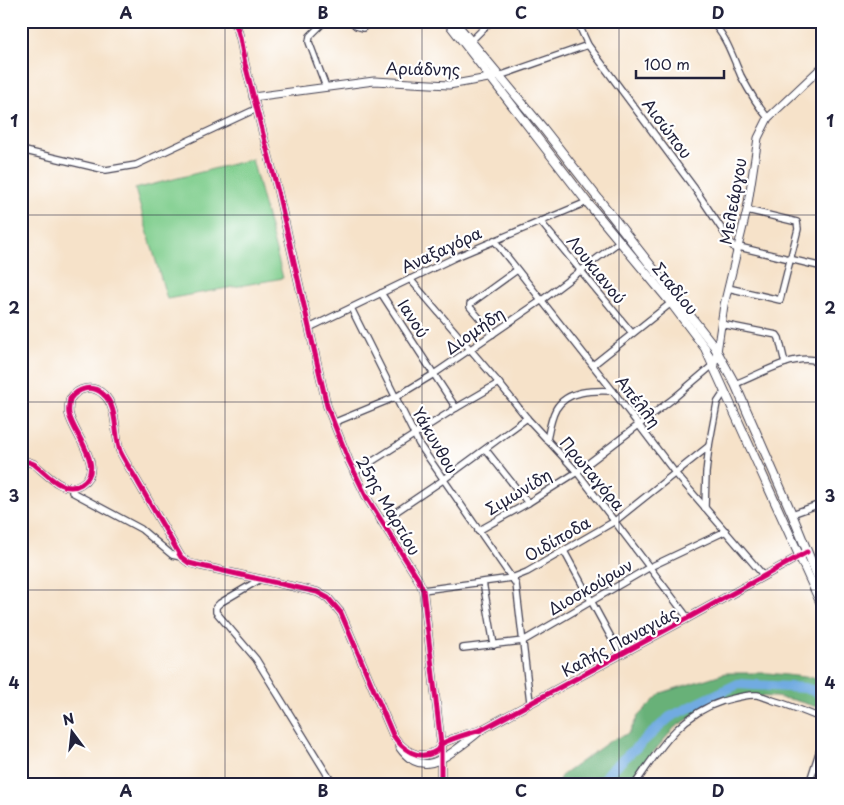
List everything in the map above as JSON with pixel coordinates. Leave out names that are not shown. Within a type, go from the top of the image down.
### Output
[{"type":"main road","name":"Σταδίου","points":[[447,21],[587,202],[699,339],[714,364],[773,502],[823,608]]},
{"type":"main road","name":"Σταδίου","points":[[454,21],[543,128],[700,327],[717,352],[735,384],[823,590]]},
{"type":"street","name":"25ης Μαρτίου","points":[[231,21],[237,27],[240,35],[327,406],[354,473],[381,522],[418,579],[423,590],[440,745],[441,784]]},
{"type":"street","points":[[325,21],[310,36],[308,42],[326,87]]},
{"type":"street","points":[[352,21],[356,26],[363,28],[370,21]]},
{"type":"street","points":[[472,42],[491,21]]},
{"type":"street","name":"Αισώπου","points":[[577,21],[588,45],[738,249]]},
{"type":"street","points":[[711,21],[722,34],[730,48],[753,99],[768,118]]},
{"type":"street","name":"Αριάδνης","points":[[253,97],[374,80],[449,85],[499,76],[588,45]]},
{"type":"street","name":"Μελεάργου","points":[[714,364],[728,288],[747,210],[756,146],[768,118],[823,66]]},
{"type":"street","points":[[21,150],[106,170],[136,165],[256,109]]},
{"type":"street","name":"Αναξαγόρα","points":[[309,328],[494,240],[587,202]]},
{"type":"street","points":[[728,288],[780,300],[798,229],[797,222],[747,210]]},
{"type":"street","name":"Λουκιανού","points":[[540,221],[632,334]]},
{"type":"street","name":"Απέλλη","points":[[494,240],[676,474],[764,576]]},
{"type":"street","name":"Διομήδη","points":[[333,423],[396,397],[434,374],[542,300],[620,241]]},
{"type":"street","points":[[738,249],[823,267]]},
{"type":"street","points":[[494,334],[470,307],[470,304],[517,270]]},
{"type":"street","name":"Πρωταγόρα","points":[[410,279],[527,418],[577,472],[688,618]]},
{"type":"street","name":"Ιανού","points":[[381,293],[456,408]]},
{"type":"street","points":[[593,365],[671,303]]},
{"type":"street","name":"Υάκυνθου","points":[[351,308],[414,434],[443,480],[512,578]]},
{"type":"street","points":[[721,324],[777,335],[780,338],[785,363]]},
{"type":"street","points":[[735,384],[785,363],[809,359],[814,360],[820,370]]},
{"type":"street","name":"Σιμωνίδη","points":[[478,531],[528,503],[577,472],[674,398],[714,364]]},
{"type":"street","points":[[354,473],[499,383]]},
{"type":"street","points":[[21,462],[32,463],[65,488],[73,488],[87,480],[91,470],[88,455],[69,414],[70,399],[79,390],[93,389],[104,394],[113,414],[115,431],[121,452],[182,557],[189,563],[317,592],[333,602],[341,613],[382,712],[404,755],[413,761],[430,764],[441,760]]},
{"type":"street","points":[[547,440],[556,409],[562,402],[583,392],[613,391]]},
{"type":"street","points":[[705,508],[709,446],[717,403],[726,391]]},
{"type":"street","points":[[381,522],[486,450],[527,418]]},
{"type":"street","name":"Οιδίποδα","points":[[423,590],[512,578],[564,551],[615,521],[709,446]]},
{"type":"street","points":[[486,450],[528,503]]},
{"type":"street","points":[[73,488],[72,492],[141,528],[172,555],[182,557]]},
{"type":"street","points":[[792,514],[823,503]]},
{"type":"street","name":"Διοσκούρων","points":[[463,648],[523,641],[650,567],[726,531]]},
{"type":"street","points":[[564,551],[620,654]]},
{"type":"street","name":"Καλής Παναγιάς","points":[[441,760],[481,730],[530,702],[807,552]]},
{"type":"street","points":[[512,578],[516,584],[530,702]]},
{"type":"street","points":[[259,580],[220,603],[216,607],[216,612],[256,659],[333,784]]},
{"type":"street","points":[[483,582],[494,645]]},
{"type":"street","points":[[635,784],[666,740],[679,726],[691,716],[714,704],[736,697],[758,695],[823,719]]},
{"type":"street","name":"Καλής Παναγιάς","points":[[397,741],[404,749],[418,755],[435,752],[440,745],[471,732],[481,730]]},
{"type":"street","points":[[809,784],[823,740]]},
{"type":"green space","points":[[252,159],[283,278],[167,299],[135,189]]},
{"type":"green space","points":[[725,673],[768,673],[823,679],[823,709],[794,700],[775,697],[749,696],[718,702],[675,727],[626,784],[557,784],[561,776],[610,741],[629,733],[638,716],[661,693]]},
{"type":"waterway","points":[[601,784],[607,774],[670,717],[738,684],[805,688],[823,694]]},
{"type":"cycle path","points":[[231,21],[237,27],[240,38],[278,192],[327,406],[349,461],[367,498],[423,590],[441,744],[441,784]]},
{"type":"cycle path","points":[[21,462],[34,464],[50,478],[62,485],[74,487],[81,484],[88,477],[91,469],[90,460],[69,414],[70,399],[81,390],[90,388],[99,391],[108,399],[111,406],[120,451],[181,557],[189,563],[317,592],[328,598],[341,613],[393,735],[406,749],[423,755],[437,751],[440,745],[448,741],[481,730],[807,552]]}]
